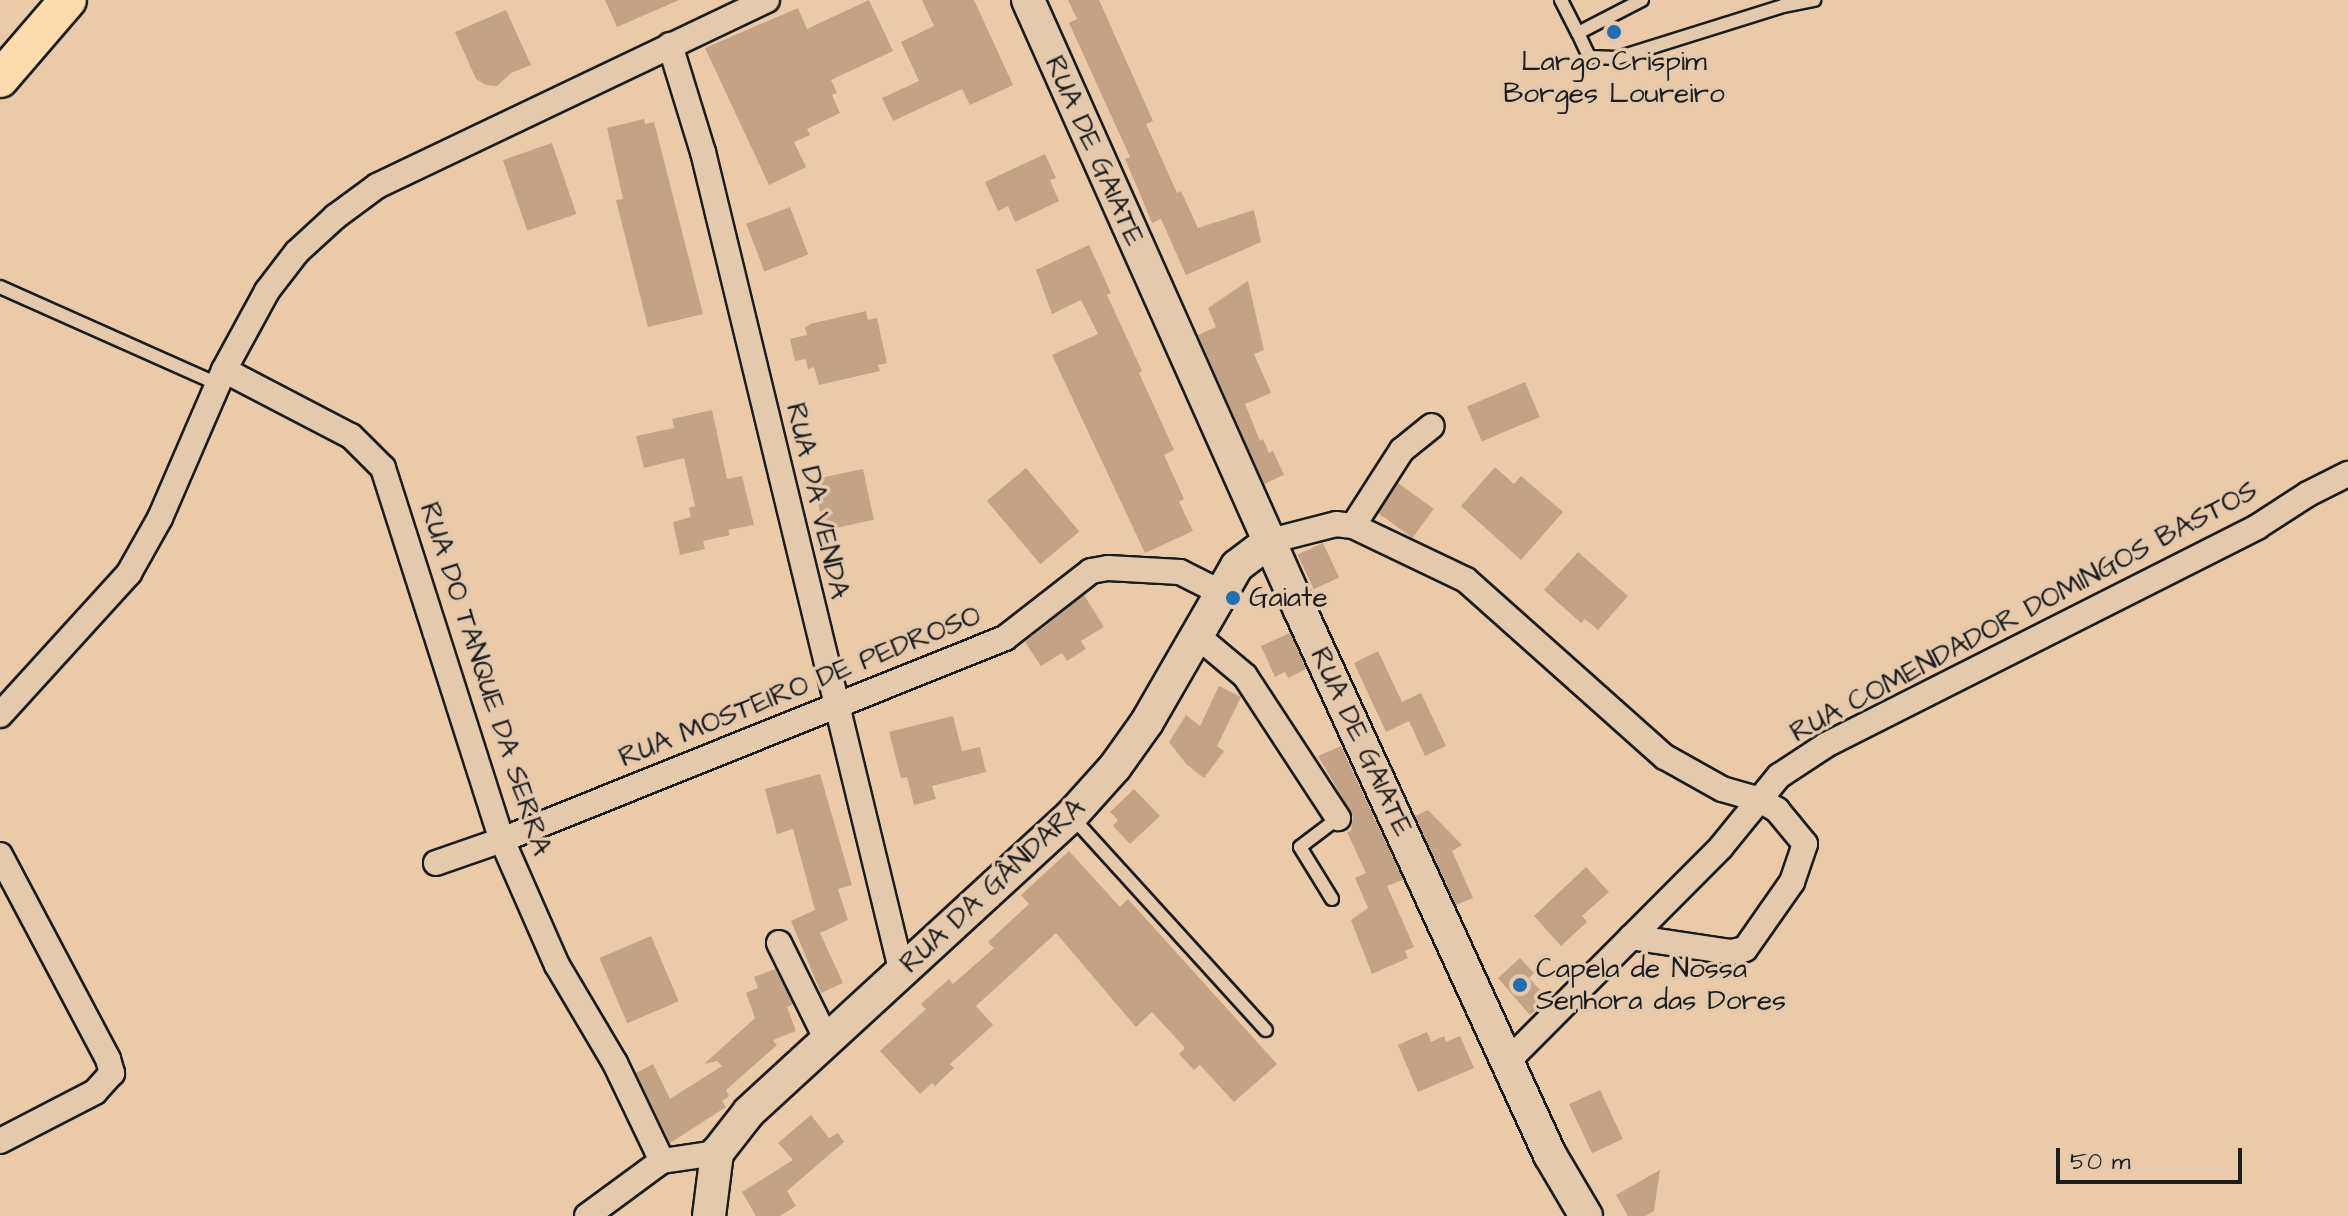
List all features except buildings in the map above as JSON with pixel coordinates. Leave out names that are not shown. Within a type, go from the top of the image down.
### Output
[{"type":"main road","points":[[0,79],[68,0]]},
{"type":"main road","name":"RUA DE GAIATE","points":[[1028,0],[1507,1062],[1550,1155],[1586,1216]]},
{"type":"main road","name":"RUA DA GÂNDARA","points":[[717,1153],[749,1112],[1071,816],[1115,767],[1147,722],[1237,566],[1270,541]]},
{"type":"main road","points":[[709,1216],[717,1153]]},
{"type":"street","points":[[0,715],[129,573],[160,518],[221,377],[267,291],[297,252],[335,217],[377,186],[767,0]]},
{"type":"street","name":"RUA DA VENDA","points":[[670,45],[703,152],[902,973]]},
{"type":"street","name":"RUA DO TANQUE DA SERRA","points":[[221,377],[351,436],[383,468],[502,840],[557,965],[615,1063],[662,1161]]},
{"type":"street","points":[[1353,526],[1402,450],[1432,426]]},
{"type":"street","name":"RUA COMENDADOR DOMINGOS BASTOS","points":[[1507,1062],[1721,847],[1779,776],[1826,745],[2257,527],[2308,494],[2348,474]]},
{"type":"street","points":[[1270,541],[1336,524],[1353,526],[1466,580],[1665,757],[1722,789],[1760,800],[1777,810],[1805,844],[1792,882],[1745,949],[1731,952],[1631,937]]},
{"type":"street","name":"RUA MOSTEIRO DE PEDROSO","points":[[436,863],[502,840],[1005,638],[1091,571],[1108,568],[1180,572],[1220,592]]},
{"type":"street","points":[[1195,634],[1245,676],[1338,818]]},
{"type":"street","points":[[0,855],[108,1059],[112,1073],[95,1092],[0,1141]]},
{"type":"street","points":[[779,943],[828,1042]]},
{"type":"street","points":[[587,1216],[662,1161],[717,1153]]},
{"type":"lane","points":[[1561,0],[1589,57],[1617,58],[1783,6],[1814,0]]},
{"type":"lane","points":[[1578,33],[1642,0]]},
{"type":"lane","points":[[0,287],[221,377]]},
{"type":"lane","points":[[1071,816],[1266,1030]]},
{"type":"lane","points":[[1332,899],[1300,847],[1338,818]]},
{"type":"place","name":"Largo Crispim Borges Loureiro","points":[[1614,32]]},
{"type":"place","name":"Gaiate","points":[[1233,598]]},
{"type":"place","name":"Capela de Nossa Senhora das Dores","points":[[1520,985]]}]
